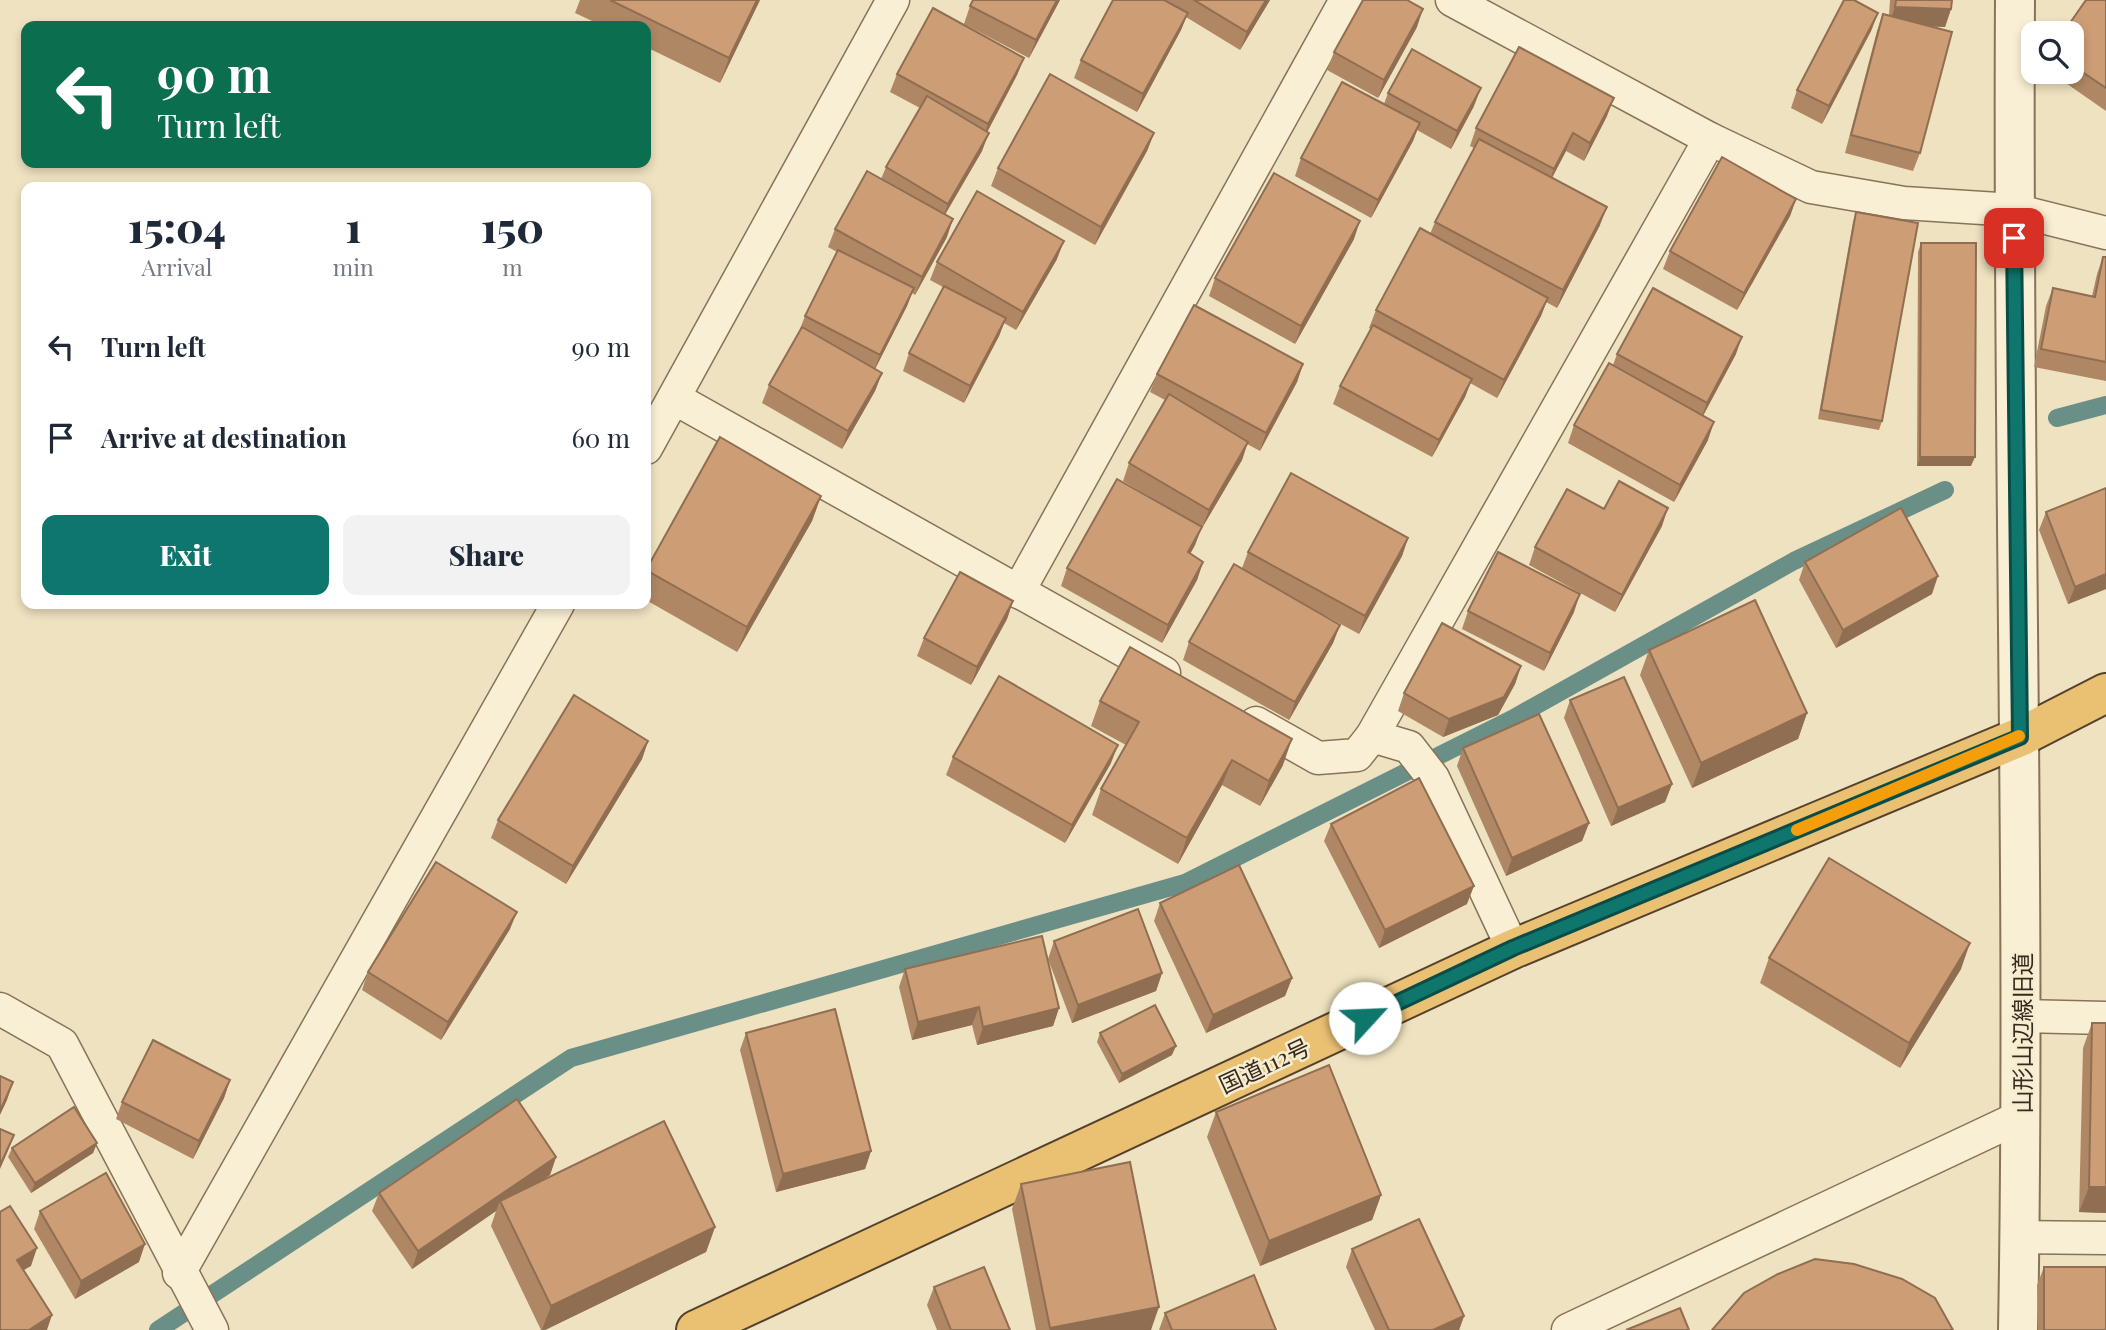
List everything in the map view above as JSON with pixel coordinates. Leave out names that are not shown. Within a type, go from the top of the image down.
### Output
[{"type":"highway","name":"国道112号","points":[[696,1330],[1513,948],[2020,737],[2106,693]]},
{"type":"street","name":"山形山辺線旧道","points":[[2015,0],[2014,210],[2022,1016],[2018,1330]]},
{"type":"lane","points":[[651,439],[893,0]]},
{"type":"lane","points":[[1018,592],[1346,0]]},
{"type":"lane","points":[[1452,0],[1710,139],[1811,187],[1904,203],[2014,210],[2106,233]]},
{"type":"lane","points":[[1234,711],[1318,758],[1357,755],[1372,736],[1710,139]]},
{"type":"lane","points":[[674,398],[1186,685]]},
{"type":"lane","points":[[183,1280],[555,609]]},
{"type":"lane","points":[[1372,736],[1409,747],[1433,778],[1513,948]]},
{"type":"lane","points":[[0,1009],[62,1044],[183,1280],[212,1330]]},
{"type":"lane","points":[[2022,1016],[2106,1018]]},
{"type":"lane","points":[[1568,1330],[2020,1117]]},
{"type":"lane","points":[[2020,1237],[2106,1238]]},
{"type":"building","points":[[610,0],[757,0],[729,58]]},
{"type":"building","points":[[973,0],[1057,0],[1036,40],[970,6]]},
{"type":"building","points":[[1113,0],[1164,0],[1188,13],[1143,94],[1081,60]]},
{"type":"building","points":[[1194,0],[1266,0],[1247,32]]},
{"type":"building","points":[[1363,0],[1407,0],[1423,9],[1384,80],[1334,52]]},
{"type":"building","points":[[1844,0],[1854,0],[1878,13],[1829,106],[1797,90]]},
{"type":"building","points":[[1896,0],[1952,0],[1951,9],[1895,7]]},
{"type":"building","points":[[2086,0],[2106,0],[2106,88],[2084,73],[2084,21],[2071,21]]},
{"type":"building","points":[[933,8],[1024,58],[988,124],[897,74]]},
{"type":"building","points":[[1883,14],[1952,32],[1920,153],[1851,135]]},
{"type":"building","points":[[1519,47],[1614,98],[1590,143],[1573,133],[1554,169],[1476,128]]},
{"type":"building","points":[[1412,49],[1481,88],[1457,131],[1388,93]]},
{"type":"building","points":[[1050,74],[1154,133],[1101,227],[998,168]]},
{"type":"building","points":[[1342,82],[1420,123],[1378,200],[1301,158]]},
{"type":"building","points":[[927,96],[989,133],[948,204],[886,167]]},
{"type":"building","points":[[1479,139],[1607,207],[1563,290],[1435,222]]},
{"type":"building","points":[[1722,157],[1796,199],[1744,293],[1670,251]]},
{"type":"building","points":[[867,171],[953,219],[922,277],[835,229]]},
{"type":"building","points":[[1274,173],[1360,221],[1301,326],[1215,278]]},
{"type":"building","points":[[977,191],[1064,241],[1023,312],[937,262]]},
{"type":"building","points":[[1856,212],[1918,223],[1882,421],[1821,410]]},
{"type":"building","points":[[1420,228],[1548,298],[1504,380],[1376,310]]},
{"type":"building","points":[[1921,243],[1976,243],[1975,457],[1920,457]]},
{"type":"building","points":[[838,250],[914,288],[880,355],[805,316]]},
{"type":"building","points":[[2103,257],[2106,257],[2106,362],[2041,349],[2053,288],[2095,297]]},
{"type":"building","points":[[944,286],[1006,318],[970,386],[909,353]]},
{"type":"building","points":[[1653,288],[1742,337],[1707,403],[1617,354]]},
{"type":"building","points":[[1194,305],[1303,364],[1266,433],[1157,374]]},
{"type":"building","points":[[1373,325],[1472,379],[1439,440],[1340,386]]},
{"type":"building","points":[[802,327],[882,373],[848,431],[769,385]]},
{"type":"building","points":[[1609,363],[1714,422],[1680,485],[1574,425]]},
{"type":"building","points":[[1169,394],[1248,442],[1209,510],[1129,463]]},
{"type":"building","points":[[720,437],[821,496],[747,627],[651,573],[651,561]]},
{"type":"building","points":[[1291,473],[1408,538],[1365,616],[1248,552]]},
{"type":"building","points":[[1117,479],[1202,527],[1188,552],[1203,562],[1168,625],[1067,568]]},
{"type":"building","points":[[1619,481],[1668,508],[1622,595],[1535,547],[1567,489],[1604,509]]},
{"type":"building","points":[[2106,488],[2106,574],[2075,587],[2046,512]]},
{"type":"building","points":[[1901,508],[1938,576],[1843,630],[1805,562]]},
{"type":"building","points":[[1498,552],[1580,594],[1550,653],[1468,611]]},
{"type":"building","points":[[1234,564],[1340,625],[1295,702],[1189,642]]},
{"type":"building","points":[[960,572],[1013,601],[977,667],[924,638]]},
{"type":"building","points":[[1755,600],[1807,713],[1701,763],[1649,650]]},
{"type":"building","points":[[1442,623],[1521,666],[1504,697],[1449,719],[1404,693]]},
{"type":"building","points":[[1130,647],[1292,739],[1269,781],[1232,760],[1187,838],[1101,789],[1139,722],[1100,701]]},
{"type":"building","points":[[999,676],[1118,745],[1072,825],[953,757]]},
{"type":"building","points":[[1624,677],[1672,784],[1618,808],[1570,700]]},
{"type":"building","points":[[574,695],[648,741],[573,866],[498,820]]},
{"type":"building","points":[[1539,714],[1589,823],[1512,858],[1463,748]]},
{"type":"building","points":[[1419,778],[1474,886],[1385,930],[1331,824]]},
{"type":"building","points":[[1829,858],[1970,943],[1909,1043],[1769,958]]},
{"type":"building","points":[[436,862],[517,912],[448,1022],[368,972]]},
{"type":"building","points":[[1239,865],[1292,978],[1213,1015],[1160,903]]},
{"type":"building","points":[[1138,909],[1162,973],[1078,1005],[1054,941]]},
{"type":"building","points":[[1042,936],[1059,1008],[983,1027],[979,1007],[918,1022],[905,969]]},
{"type":"building","points":[[1155,1005],[1176,1046],[1122,1074],[1100,1033]]},
{"type":"building","points":[[835,1009],[871,1151],[783,1174],[746,1033]]},
{"type":"building","points":[[2092,1023],[2106,1023],[2106,1187],[2089,1187]]},
{"type":"building","points":[[153,1040],[230,1080],[199,1141],[122,1102]]},
{"type":"building","points":[[1329,1065],[1381,1195],[1269,1241],[1216,1112]]},
{"type":"building","points":[[0,1076],[13,1082],[0,1111]]},
{"type":"building","points":[[517,1099],[556,1157],[418,1251],[379,1193]]},
{"type":"building","points":[[74,1107],[97,1143],[35,1183],[12,1148]]},
{"type":"building","points":[[664,1121],[715,1227],[551,1306],[500,1201]]},
{"type":"building","points":[[0,1129],[14,1135],[0,1165]]},
{"type":"building","points":[[1130,1162],[1159,1307],[1050,1328],[1021,1184]]},
{"type":"building","points":[[106,1173],[145,1244],[81,1281],[40,1211]]},
{"type":"building","points":[[10,1206],[37,1248],[17,1260],[52,1315],[29,1330],[0,1330],[0,1212]]},
{"type":"building","points":[[1419,1219],[1464,1316],[1433,1330],[1389,1330],[1352,1249]]},
{"type":"building","points":[[1815,1259],[1854,1264],[1902,1279],[1935,1298],[1953,1330],[1712,1330],[1744,1293],[1778,1274]]},
{"type":"building","points":[[984,1267],[1010,1330],[951,1330],[934,1287]]},
{"type":"building","points":[[2044,1267],[2106,1267],[2106,1330],[2044,1330]]},
{"type":"building","points":[[1254,1275],[1276,1330],[1172,1330],[1165,1313]]},
{"type":"building","points":[[1680,1308],[1689,1330],[1626,1330]]},
{"type":"waterway","points":[[2057,418],[2106,405]]},
{"type":"waterway","points":[[158,1330],[571,1058],[1185,883],[1512,719],[1794,561],[1945,490]]},
{"type":"slow traffic","points":[[1797,830],[2019,736]]},
{"type":"route","points":[[1365,1018],[1513,948],[2020,737],[2014,238]]}]
